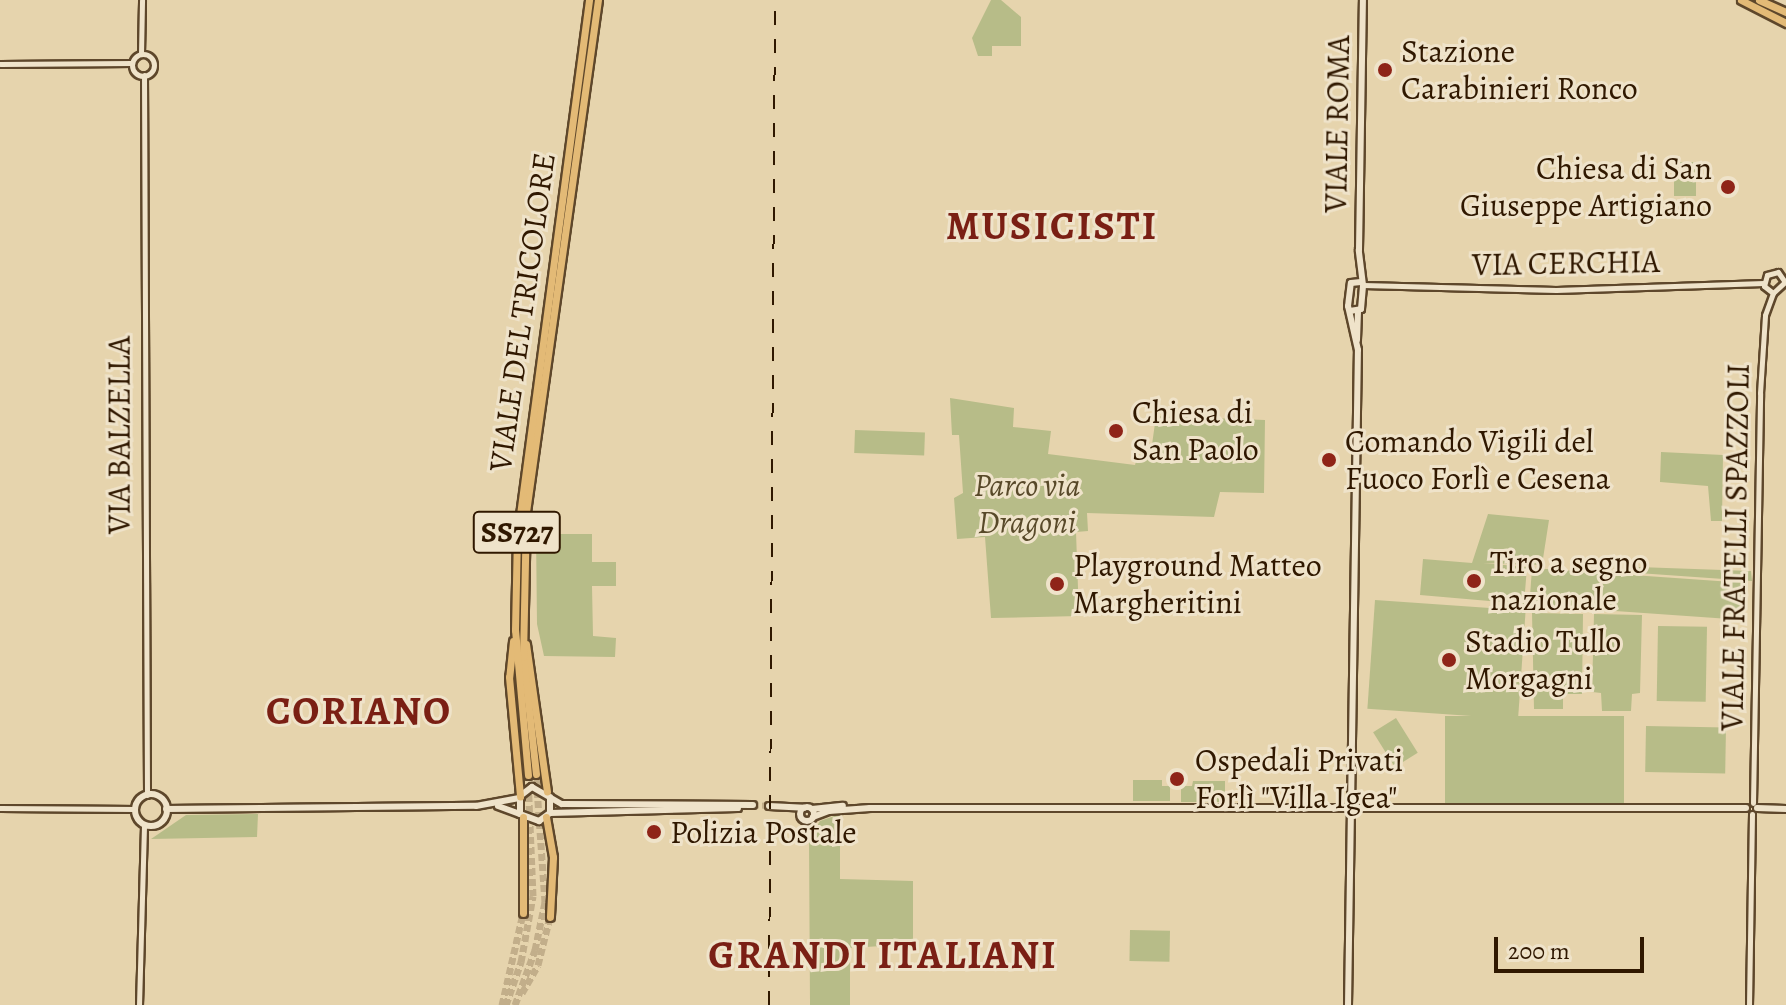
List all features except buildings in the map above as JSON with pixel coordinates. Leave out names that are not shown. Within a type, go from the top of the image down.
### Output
[{"type":"highway","name":"VIALE DEL TRICOLORE","points":[[587,54],[589,0]]},
{"type":"highway","name":"VIALE DEL TRICOLORE","points":[[532,774],[519,632],[522,475],[598,0]]},
{"type":"highway","points":[[1741,0],[1786,23]]},
{"type":"highway","points":[[1759,0],[1786,12]]},
{"type":"highway","points":[[519,632],[531,660],[548,793]]},
{"type":"highway","points":[[519,632],[509,677],[520,797]]},
{"type":"highway","points":[[522,815],[523,913]]},
{"type":"highway","points":[[548,815],[553,857],[550,917]]},
{"type":"main road","name":"VIALE ROMA","points":[[1354,311],[1364,287],[1359,250],[1363,0]]},
{"type":"main road","name":"VIALE ROMA","points":[[1354,311],[1353,281],[1359,250]]},
{"type":"main road","points":[[1353,281],[1364,287]]},
{"type":"main road","points":[[1348,1005],[1357,343],[1354,311]]},
{"type":"main road","points":[[166,809],[491,805],[520,797],[532,787],[548,793],[562,804],[753,805],[548,815],[535,822],[491,805]]},
{"type":"main road","points":[[548,793],[548,815]]},
{"type":"main road","points":[[147,795],[157,796],[166,809],[160,824],[144,825],[135,809],[147,795]]},
{"type":"main road","points":[[520,797],[522,815]]},
{"type":"main road","points":[[769,806],[813,813],[870,808],[1786,809]]},
{"type":"main road","points":[[802,810],[804,821],[813,813]]},
{"type":"street","points":[[0,64],[132,63],[141,54],[142,0]]},
{"type":"street","name":"VIA BALZELLA","points":[[141,54],[153,64],[144,75],[147,795]]},
{"type":"street","points":[[132,63],[135,72],[144,75]]},
{"type":"street","name":"VIA CERCHIA","points":[[1364,287],[1556,290],[1764,283],[1776,272],[1786,282]]},
{"type":"street","points":[[1764,283],[1773,293],[1786,282]]},
{"type":"street","name":"VIALE FRATELLI SPAZZOLI","points":[[1749,1005],[1760,393],[1765,315],[1773,293]]},
{"type":"street","points":[[0,808],[135,809]]},
{"type":"street","points":[[139,1005],[144,825]]},
{"type":"green space","points":[[991,0],[1001,0],[1021,17],[1021,46],[992,46],[992,56],[978,56],[972,38]]},
{"type":"green space","points":[[1674,162],[1696,162],[1696,196],[1674,196]]},
{"type":"green space","name":"Parco via Dragoni","points":[[950,398],[1014,408],[1013,427],[1051,431],[1048,454],[1135,465],[1137,458],[1150,459],[1156,416],[1265,420],[1264,493],[1220,492],[1214,517],[1087,513],[1088,531],[1076,532],[1079,616],[991,618],[985,537],[957,539],[954,498],[963,493],[959,435],[952,435]]},
{"type":"green space","points":[[855,430],[925,432],[924,455],[854,453]]},
{"type":"green space","points":[[1661,452],[1723,455],[1722,521],[1711,521],[1708,486],[1660,482]]},
{"type":"green space","points":[[1488,514],[1549,520],[1542,565],[1483,563],[1527,567],[1524,604],[1420,595],[1423,559],[1472,563]]},
{"type":"green space","points":[[536,534],[592,534],[592,562],[616,562],[616,586],[592,586],[593,636],[616,638],[615,657],[544,656],[537,624]]},
{"type":"green space","points":[[1638,567],[1751,571],[1752,581],[1638,573]]},
{"type":"green space","points":[[1532,568],[1746,583],[1744,620],[1529,605]]},
{"type":"green space","name":"Stadio Tullo Morgagni","points":[[1375,600],[1526,611],[1518,719],[1367,709]]},
{"type":"green space","points":[[1532,613],[1583,614],[1582,694],[1563,694],[1563,709],[1534,709]]},
{"type":"green space","points":[[1594,614],[1642,615],[1640,693],[1632,694],[1631,711],[1602,711],[1601,693],[1592,692]]},
{"type":"green space","points":[[1658,626],[1707,627],[1706,702],[1657,701]]},
{"type":"green space","points":[[1445,716],[1624,716],[1624,804],[1445,804]]},
{"type":"green space","points":[[1396,718],[1418,753],[1395,767],[1373,732]]},
{"type":"green space","points":[[1646,726],[1726,727],[1725,773],[1645,772]]},
{"type":"green space","points":[[1133,780],[1162,780],[1162,786],[1170,786],[1170,801],[1133,801]]},
{"type":"green space","points":[[1193,781],[1225,781],[1225,802],[1181,802],[1181,786],[1192,786]]},
{"type":"green space","points":[[258,814],[257,837],[151,839],[186,815]]},
{"type":"green space","points":[[840,814],[840,879],[913,881],[913,944],[850,948],[850,1005],[810,1005],[809,839],[820,821]]},
{"type":"green space","points":[[1130,930],[1170,931],[1169,962],[1129,961]]},
{"type":"tunnel","points":[[515,1005],[535,950],[545,902],[536,774]]},
{"type":"tunnel","points":[[506,1005],[521,962],[533,896],[528,775]]},
{"type":"tunnel","points":[[753,805],[769,806]]},
{"type":"tunnel","points":[[502,1005],[523,913]]},
{"type":"tunnel","points":[[522,993],[538,965],[550,917]]},
{"type":"railway","points":[[769,1005],[775,0]]},
{"type":"place","name":"Stazione Carabinieri Ronco","points":[[1385,70]]},
{"type":"place","name":"Chiesa di San Giuseppe Artigiano","points":[[1728,187]]},
{"type":"place","name":"Chiesa di San Paolo","points":[[1116,431]]},
{"type":"place","name":"Comando Vigili del Fuoco Forlì e Cesena","points":[[1329,460]]},
{"type":"place","name":"Tiro a segno nazionale","points":[[1474,581]]},
{"type":"place","name":"Playground Matteo Margheritini","points":[[1057,584]]},
{"type":"place","name":"Stadio Tullo Morgagni","points":[[1449,660]]},
{"type":"place","name":"Ospedali Privati Forlì \"Villa Igea\"","points":[[1177,779]]},
{"type":"place","name":"Polizia Postale","points":[[654,832]]},
{"type":"district","name":"MUSICISTI","points":[[1052,226]]},
{"type":"district","name":"CORIANO","points":[[359,711]]},
{"type":"district","name":"GRANDI ITALIANI","points":[[883,955]]}]
